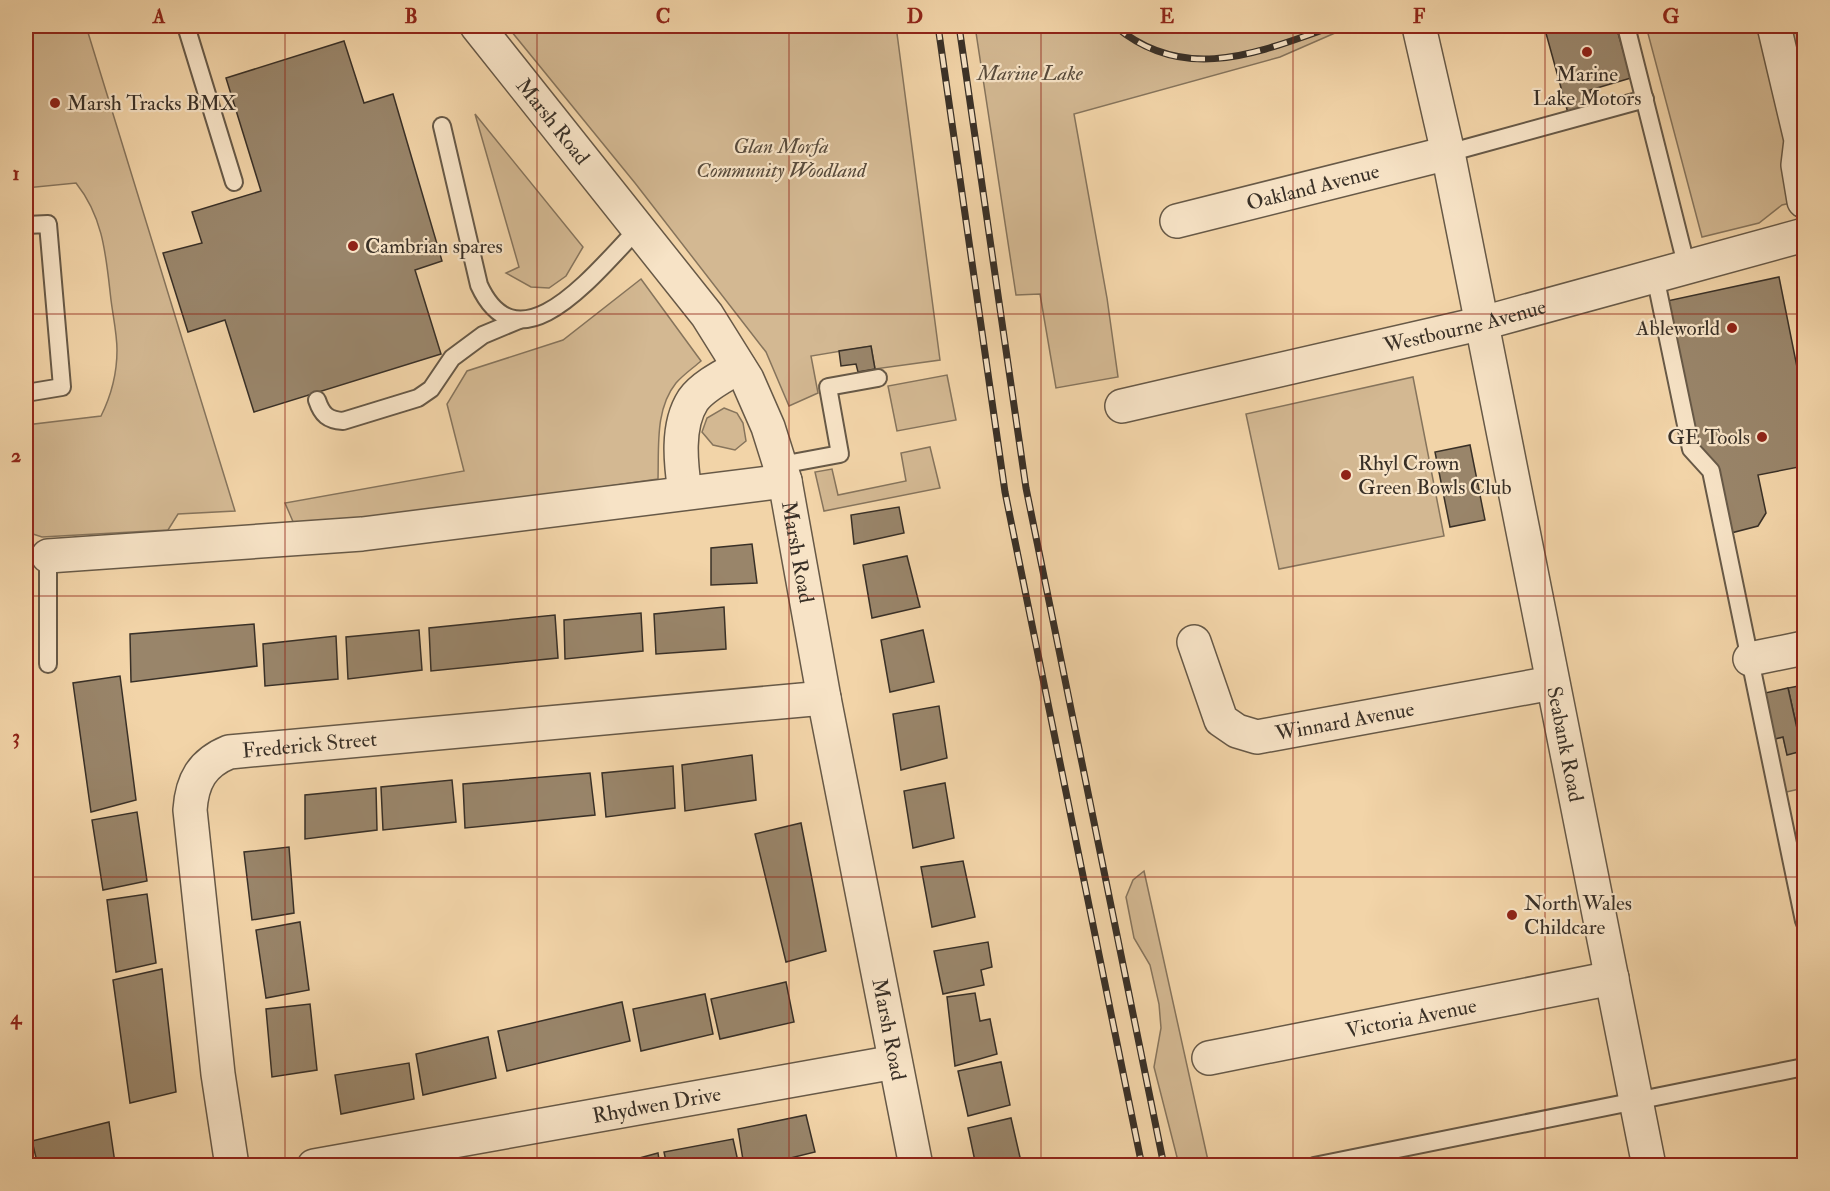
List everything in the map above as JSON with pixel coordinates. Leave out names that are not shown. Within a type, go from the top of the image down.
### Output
[{"type":"street","name":"Marsh Road","points":[[477,26],[707,315],[739,367],[768,427],[783,473],[824,698],[916,1166]]},
{"type":"street","points":[[1774,26],[1801,140],[1798,165],[1804,201]]},
{"type":"street","points":[[1420,31],[1483,323]]},
{"type":"street","name":"Oakland Avenue","points":[[1177,221],[1448,153]]},
{"type":"street","name":"Westbourne Avenue","points":[[1122,406],[1483,323],[1804,235]]},
{"type":"street","name":"Seabank Road","points":[[1483,323],[1552,683],[1649,1166]]},
{"type":"street","points":[[685,493],[681,460],[684,427],[693,400],[715,381],[739,367]]},
{"type":"street","points":[[48,556],[362,534],[685,493],[783,473]]},
{"type":"street","name":"Winnard Avenue","points":[[1194,642],[1221,720],[1237,731],[1257,737],[1552,683]]},
{"type":"street","points":[[1750,659],[1804,648]]},
{"type":"street","name":"Frederick Street","points":[[232,1166],[218,1074],[190,810],[191,791],[197,776],[208,764],[229,752],[824,698]]},
{"type":"street","name":"Victoria Avenue","points":[[1209,1058],[1612,978]]},
{"type":"street","name":"Rhydwen Drive","points":[[314,1166],[420,1157],[895,1062]]},
{"type":"lane","points":[[186,26],[234,182]]},
{"type":"lane","points":[[1626,26],[1687,268]]},
{"type":"lane","points":[[1448,153],[1645,99]]},
{"type":"lane","points":[[442,126],[479,285],[488,304],[500,315],[519,320]]},
{"type":"lane","points":[[26,225],[48,224],[62,387],[26,393]]},
{"type":"lane","points":[[317,400],[320,411],[331,421],[343,422],[418,398],[431,388],[452,358],[483,335],[519,320],[540,317],[559,308],[639,228]]},
{"type":"lane","points":[[1655,276],[1692,449],[1711,471],[1804,921]]},
{"type":"lane","points":[[783,473],[840,454],[828,387],[878,378]]},
{"type":"lane","points":[[48,556],[48,664]]},
{"type":"lane","points":[[1314,1166],[1804,1067]]},
{"type":"green space","points":[[26,26],[86,26],[235,511],[178,514],[168,530],[42,537],[33,534],[26,535],[26,425],[101,416],[113,384],[117,350],[102,238],[93,210],[76,183],[26,188]]},
{"type":"green space","name":"Glan Morfa Community Woodland","points":[[507,26],[896,26],[940,360],[875,369],[871,346],[811,356],[818,393],[789,406],[766,352],[635,183]]},
{"type":"green space","name":"Marine Lake","points":[[975,26],[1351,26],[1280,57],[1074,114],[1107,298],[1118,377],[1056,388],[1040,294],[1016,295]]},
{"type":"green space","points":[[1646,26],[1804,26],[1804,200],[1782,205],[1759,223],[1702,237]]},
{"type":"green space","points":[[475,114],[583,247],[566,276],[549,288],[531,287],[506,273],[519,267]]},
{"type":"green space","points":[[641,279],[701,361],[676,383],[664,404],[659,441],[658,479],[445,510],[294,524],[285,503],[464,471],[447,404],[467,371],[563,340]]},
{"type":"green space","points":[[947,375],[956,420],[897,431],[888,386]]},
{"type":"green space","name":"Rhyl Crown Green Bowls Club","points":[[1413,377],[1444,536],[1279,569],[1246,414]]},
{"type":"green space","points":[[724,408],[737,413],[743,423],[746,441],[735,450],[713,445],[702,432],[707,418]]},
{"type":"green space","points":[[930,447],[940,488],[824,511],[815,472],[832,469],[838,495],[906,481],[901,453]]},
{"type":"green space","points":[[1783,737],[1787,754],[1804,751],[1804,788],[1786,792],[1775,739]]},
{"type":"green space","points":[[1144,871],[1209,1165],[1179,1165],[1154,1067],[1161,1028],[1159,1004],[1150,965],[1134,938],[1126,897],[1133,880]]},
{"type":"building","name":"Marine Lake Motors","points":[[1544,26],[1616,26],[1631,78],[1590,90],[1594,106],[1568,113]]},
{"type":"building","points":[[344,41],[364,103],[393,94],[442,261],[415,270],[441,354],[254,412],[225,320],[188,332],[163,253],[202,243],[192,212],[261,191],[226,78]]},
{"type":"building","points":[[1779,277],[1804,402],[1804,466],[1758,475],[1766,513],[1758,526],[1731,533],[1696,443],[1667,301]]},
{"type":"building","points":[[871,346],[875,369],[858,372],[856,364],[841,366],[839,351]]},
{"type":"building","points":[[1470,445],[1485,520],[1450,527],[1435,452]]},
{"type":"building","points":[[899,507],[904,533],[854,544],[851,515]]},
{"type":"building","points":[[752,544],[757,583],[711,585],[711,548]]},
{"type":"building","points":[[907,556],[920,607],[872,618],[863,565]]},
{"type":"building","points":[[724,607],[726,649],[656,654],[654,614]]},
{"type":"building","points":[[641,613],[643,651],[565,659],[564,620]]},
{"type":"building","points":[[555,615],[558,658],[431,671],[429,628]]},
{"type":"building","points":[[254,624],[257,666],[131,682],[130,634]]},
{"type":"building","points":[[419,630],[422,670],[348,679],[346,637]]},
{"type":"building","points":[[923,630],[934,682],[890,692],[881,640]]},
{"type":"building","points":[[336,636],[338,679],[265,686],[263,644]]},
{"type":"building","points":[[120,676],[136,800],[91,812],[73,683]]},
{"type":"building","points":[[1804,685],[1804,751],[1802,751],[1788,688]]},
{"type":"building","points":[[1788,688],[1802,751],[1787,755],[1783,737],[1775,739],[1765,693]]},
{"type":"building","points":[[939,706],[947,758],[901,770],[893,714]]},
{"type":"building","points":[[752,755],[756,800],[685,811],[682,765]]},
{"type":"building","points":[[673,766],[675,808],[606,817],[602,773]]},
{"type":"building","points":[[590,773],[595,815],[465,828],[463,784]]},
{"type":"building","points":[[452,780],[456,822],[383,830],[381,787]]},
{"type":"building","points":[[945,783],[954,838],[913,848],[904,791]]},
{"type":"building","points":[[376,788],[377,830],[305,839],[305,795]]},
{"type":"building","points":[[137,812],[147,881],[103,890],[92,820]]},
{"type":"building","points":[[801,823],[826,951],[786,962],[755,834]]},
{"type":"building","points":[[289,847],[294,913],[252,920],[244,852]]},
{"type":"building","points":[[963,861],[975,917],[932,927],[921,867]]},
{"type":"building","points":[[147,894],[156,963],[116,972],[107,900]]},
{"type":"building","points":[[300,922],[309,990],[266,998],[256,930]]},
{"type":"building","points":[[988,942],[992,967],[981,970],[984,985],[943,994],[934,951]]},
{"type":"building","points":[[162,969],[176,1092],[130,1103],[113,980]]},
{"type":"building","points":[[786,982],[794,1022],[720,1039],[711,999]]},
{"type":"building","points":[[975,993],[980,1021],[990,1019],[997,1054],[955,1066],[947,997]]},
{"type":"building","points":[[705,994],[713,1034],[641,1051],[633,1009]]},
{"type":"building","points":[[622,1002],[630,1041],[507,1071],[498,1031]]},
{"type":"building","points":[[310,1004],[317,1070],[272,1077],[266,1009]]},
{"type":"building","points":[[488,1037],[496,1078],[423,1095],[416,1054]]},
{"type":"building","points":[[1001,1062],[1010,1105],[968,1116],[958,1071]]},
{"type":"building","points":[[409,1063],[414,1099],[341,1114],[335,1075]]},
{"type":"building","points":[[806,1115],[815,1152],[758,1166],[744,1166],[738,1129]]},
{"type":"building","points":[[1011,1118],[1022,1166],[976,1166],[968,1128]]},
{"type":"building","points":[[109,1122],[115,1163],[38,1166],[32,1141]]},
{"type":"building","points":[[733,1139],[739,1166],[667,1166],[664,1152]]},
{"type":"building","points":[[658,1153],[660,1166],[610,1166]]},
{"type":"tram line","points":[[1115,26],[1141,44],[1168,55],[1195,59],[1223,58],[1250,53],[1334,26]]},
{"type":"railway","points":[[938,26],[1005,492],[1142,1166]]},
{"type":"railway","points":[[959,26],[1026,488],[1164,1166]]},
{"type":"railway","points":[[1115,26],[1141,44],[1168,55],[1195,59],[1223,58],[1250,53],[1334,26]]},
{"type":"place","name":"Marine Lake Motors","points":[[1587,52]]},
{"type":"place","name":"Marsh Tracks BMX","points":[[55,103]]},
{"type":"place","name":"Cambrian spares","points":[[353,246]]},
{"type":"place","name":"Ableworld","points":[[1732,328]]},
{"type":"place","name":"GE Tools","points":[[1762,437]]},
{"type":"place","name":"Rhyl Crown Green Bowls Club","points":[[1346,475]]},
{"type":"place","name":"North Wales Childcare","points":[[1512,915]]}]
